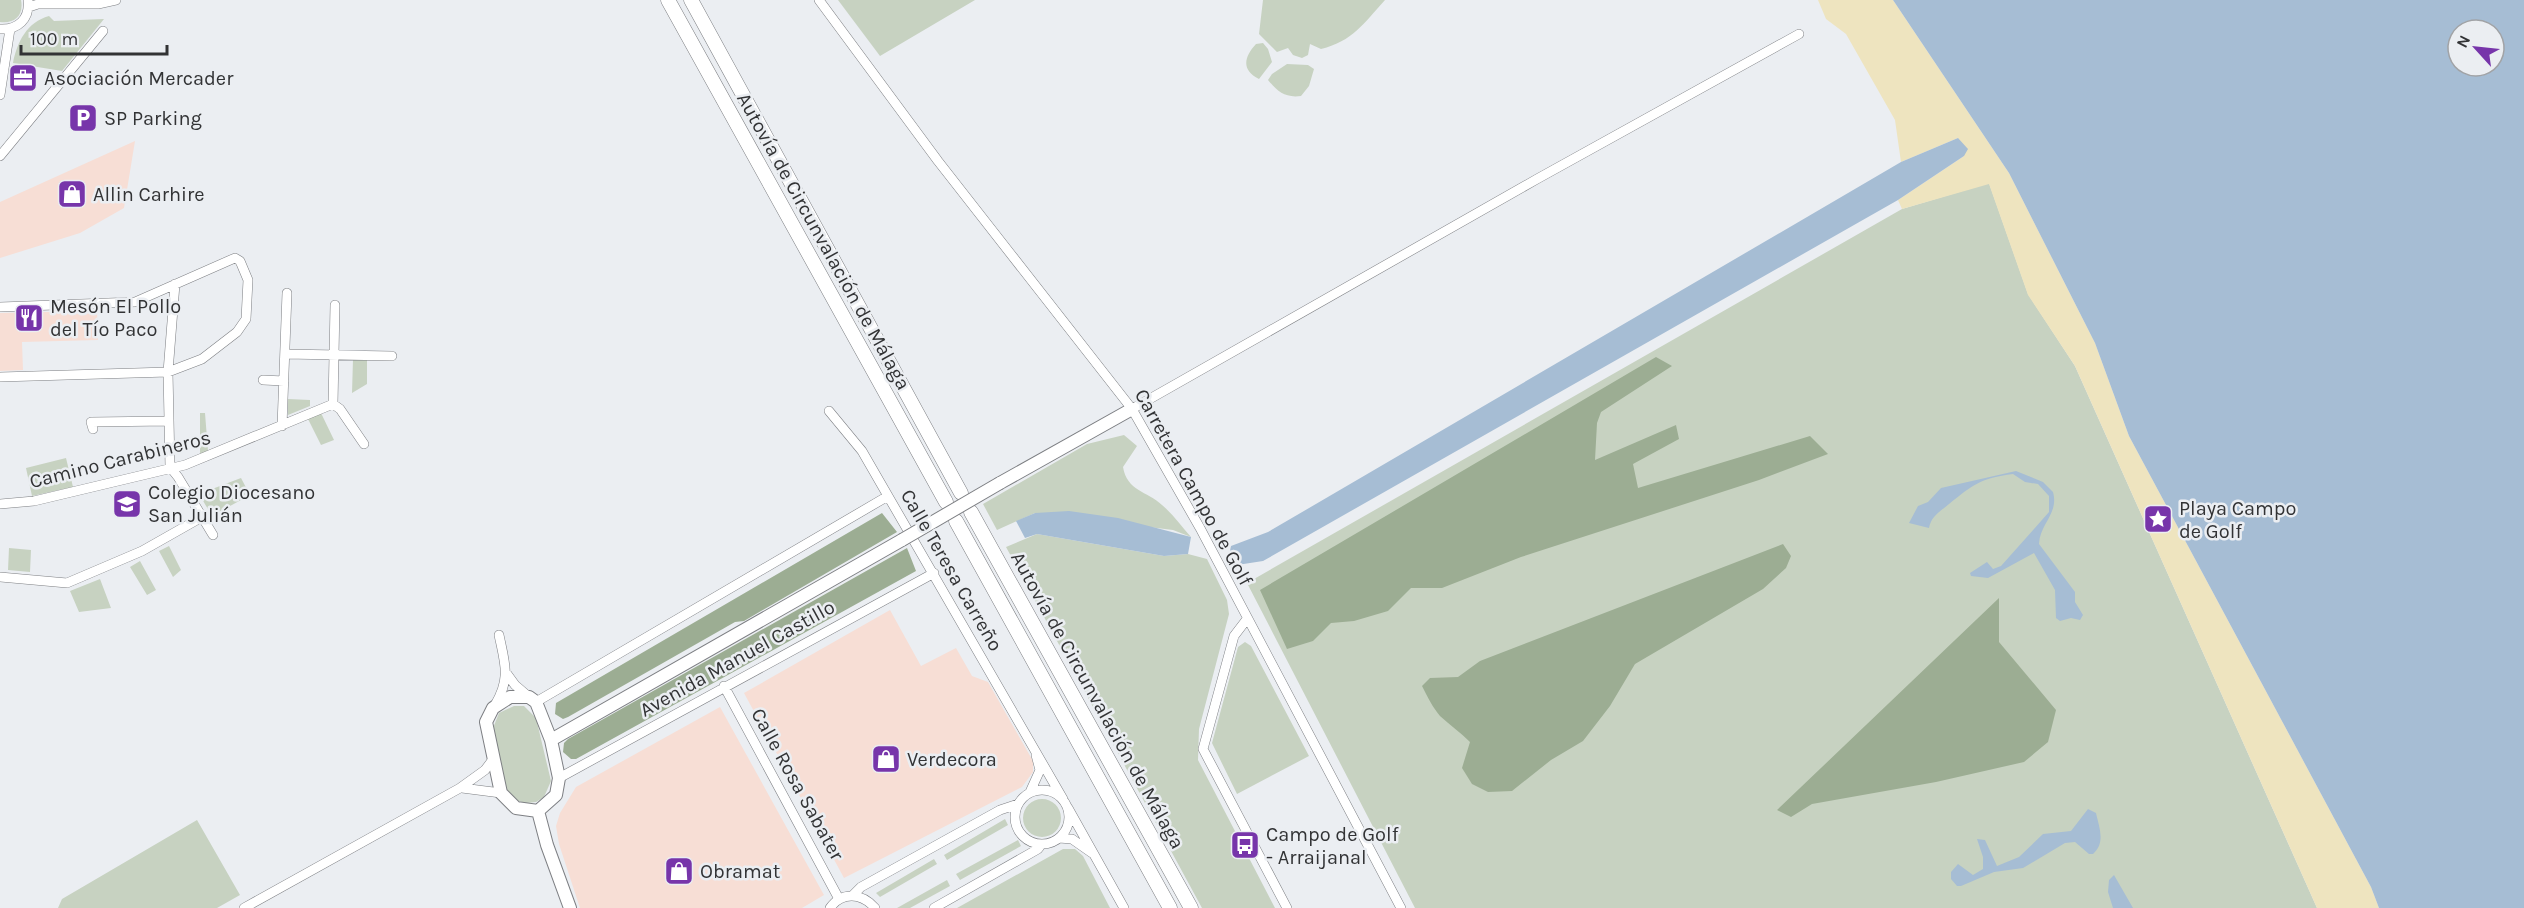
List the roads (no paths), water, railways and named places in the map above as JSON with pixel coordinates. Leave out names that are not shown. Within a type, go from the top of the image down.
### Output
[{"type":"highway","name":"Autovía de Circunvalación de Málaga","points":[[669,0],[946,502]]},
{"type":"highway","name":"Autovía de Circunvalación de Málaga","points":[[691,0],[961,493]]},
{"type":"highway","name":"Autovía de Circunvalación de Málaga","points":[[972,512],[1191,908]]},
{"type":"highway","name":"Autovía de Circunvalación de Málaga","points":[[956,521],[1170,908]]},
{"type":"main road","name":"Avenida Manuel Castillo","points":[[551,740],[1132,409]]},
{"type":"main road","points":[[510,697],[532,700],[551,740],[559,778],[556,795],[538,811],[516,808],[501,793],[486,722],[493,708],[510,697]]},
{"type":"main road","points":[[538,811],[547,845],[570,908]]},
{"type":"street","points":[[0,95],[5,29],[23,21],[28,4],[98,4],[116,0]]},
{"type":"street","name":"Carretera Campo de Golf","points":[[819,0],[938,161],[1132,409],[1200,528],[1401,908]]},
{"type":"street","points":[[0,156],[103,31]]},
{"type":"street","points":[[1132,409],[1537,179],[1799,34]]},
{"type":"street","points":[[0,307],[135,302],[235,258],[240,261],[248,280],[246,319],[237,332],[202,359],[168,372],[0,377]]},
{"type":"street","points":[[175,284],[168,372],[170,467],[213,535]]},
{"type":"street","points":[[282,426],[287,293]]},
{"type":"street","points":[[335,305],[333,404],[340,409],[364,444]]},
{"type":"street","points":[[285,354],[392,356]]},
{"type":"street","points":[[263,380],[284,381]]},
{"type":"street","name":"Camino Carabineros","points":[[0,504],[34,501],[204,458],[333,404]]},
{"type":"street","name":"Calle Teresa Carreño","points":[[830,411],[862,451],[1036,753],[1045,764],[1124,908]]},
{"type":"street","points":[[93,429],[92,422],[169,421]]},
{"type":"street","points":[[507,674],[515,686],[532,700],[888,496]]},
{"type":"street","points":[[0,578],[67,583],[142,551],[202,517]]},
{"type":"street","name":"Avenida Manuel Castillo","points":[[559,778],[934,573]]},
{"type":"street","points":[[1247,619],[1234,636],[1203,748],[1287,908]]},
{"type":"street","points":[[493,708],[505,687],[507,674],[500,636]]},
{"type":"street","name":"Calle Rosa Sabater","points":[[724,687],[839,899]]},
{"type":"street","points":[[853,896],[861,887],[1000,810],[1018,804],[1030,792],[1040,770],[1036,753]]},
{"type":"street","points":[[244,908],[460,788],[485,770],[494,758]]},
{"type":"street","points":[[460,788],[471,787],[501,793]]},
{"type":"street","points":[[1018,804],[1016,822],[1019,831],[1033,843],[1042,844],[1059,838],[1068,825],[1066,804],[1048,790],[1030,792]]},
{"type":"street","name":"Calle Teresa Carreño","points":[[1059,838],[1072,839],[1083,844],[1095,856]]},
{"type":"street","points":[[933,908],[1038,849],[1042,844]]},
{"type":"street","points":[[830,908],[839,899],[853,896],[862,897],[875,908]]},
{"type":"water","points":[[1893,0],[2524,0],[2524,908],[2379,908],[2371,887],[2129,436],[2095,343],[2009,173]]},
{"type":"water","points":[[1958,138],[1968,149],[1964,156],[1898,200],[1263,561],[1237,565],[1228,560],[1231,546],[1268,532],[1901,162]]},
{"type":"water","points":[[2016,471],[2043,482],[2053,492],[2053,506],[2042,530],[2039,544],[2075,592],[2075,602],[2083,615],[2080,620],[2071,618],[2060,621],[2056,618],[2055,590],[2034,553],[1988,578],[1971,576],[1970,573],[1987,562],[1993,569],[2001,566],[2049,512],[2049,496],[2038,484],[2025,482],[2013,474],[1992,478],[1978,483],[1957,497],[1936,515],[1929,528],[1909,523],[1918,506],[1928,502],[1941,488]]},
{"type":"water","points":[[1069,511],[1118,518],[1191,537],[1188,554],[1164,556],[1037,534],[1025,538],[1016,521],[1035,513]]},
{"type":"water","points":[[2088,809],[2096,813],[2100,835],[2099,845],[2093,854],[2089,854],[2075,842],[2065,843],[2023,868],[1994,872],[1961,886],[1957,886],[1951,879],[1951,872],[1958,864],[1973,875],[1983,869],[1983,857],[1977,839],[1985,840],[1997,866],[2019,857],[2043,834],[2071,831]]},
{"type":"water","points":[[2114,875],[2133,908],[2113,908],[2108,892],[2109,880]]},
{"type":"place","name":"Asociación Mercader","points":[[23,78]]},
{"type":"place","name":"SP Parking","points":[[83,118]]},
{"type":"place","name":"Allin Carhire","points":[[72,194]]},
{"type":"place","name":"Mesón El Pollo del Tío Paco","points":[[29,318]]},
{"type":"place","name":"Colegio Diocesano San Julián","points":[[127,504]]},
{"type":"place","name":"Playa Campo de Golf","points":[[2158,519]]},
{"type":"place","name":"Verdecora","points":[[886,759]]},
{"type":"place","name":"Campo de Golf - Arraijanal","points":[[1245,845]]},
{"type":"place","name":"Obramat","points":[[679,871]]}]
